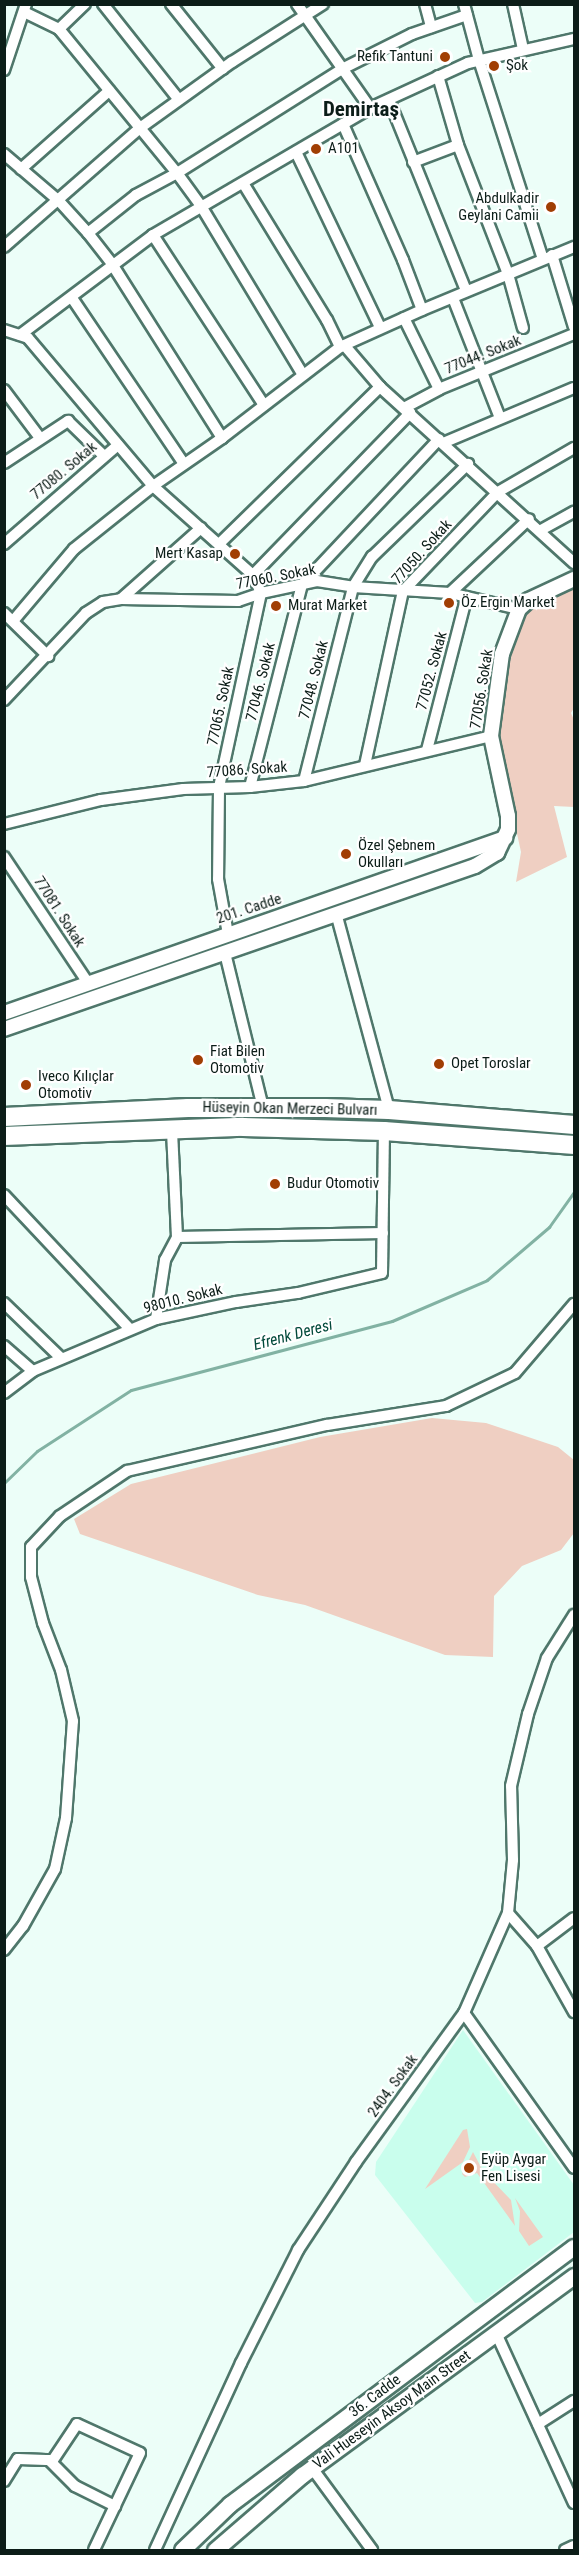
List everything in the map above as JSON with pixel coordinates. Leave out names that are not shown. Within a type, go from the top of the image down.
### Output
[{"type":"main road","name":"Hüseyin Okan Merzeci Bulvarı","points":[[4,1117],[188,1108],[264,1108],[389,1110],[574,1125]]},
{"type":"main road","name":"Hüseyin Okan Merzeci Bulvarı","points":[[4,1136],[243,1127],[384,1131],[574,1145]]},
{"type":"main road","name":"36. Cadde","points":[[182,2550],[230,2504],[574,2247]]},
{"type":"main road","name":"Vali Hueseyin Aksoy Main Street","points":[[215,2550],[312,2468],[574,2276]]},
{"type":"street","points":[[59,30],[85,4]]},
{"type":"street","points":[[103,4],[179,100]]},
{"type":"street","points":[[171,4],[223,69]]},
{"type":"street","points":[[297,4],[307,15],[370,108]]},
{"type":"street","points":[[4,247],[140,128],[223,69],[323,4]]},
{"type":"street","points":[[425,4],[431,27]]},
{"type":"street","points":[[513,4],[523,49]]},
{"type":"street","points":[[4,69],[9,41],[25,8],[59,30],[177,173],[201,206],[303,375]]},
{"type":"street","points":[[88,234],[136,195],[177,173],[344,68],[465,10],[479,60],[547,257],[574,327]]},
{"type":"street","points":[[20,335],[153,235],[370,108],[438,76],[479,60],[574,39]]},
{"type":"street","points":[[438,76],[458,145],[508,274],[523,328]]},
{"type":"street","points":[[21,169],[110,91]]},
{"type":"street","points":[[389,100],[466,291]]},
{"type":"street","points":[[343,124],[422,309]]},
{"type":"street","points":[[413,162],[458,145]]},
{"type":"street","points":[[296,152],[380,327]]},
{"type":"street","points":[[4,154],[59,201],[112,264],[222,438]]},
{"type":"street","points":[[243,183],[342,347],[380,387],[529,519],[574,563]]},
{"type":"street","points":[[153,235],[264,405]]},
{"type":"street","points":[[48,656],[9,617],[74,549],[153,486],[222,438],[342,347],[380,327],[574,247]]},
{"type":"street","points":[[72,298],[184,464]]},
{"type":"street","points":[[453,298],[500,418]]},
{"type":"street","points":[[404,318],[439,389]]},
{"type":"street","points":[[4,330],[28,338],[153,486],[253,575],[261,593]]},
{"type":"street","name":"77044. Sokak","points":[[253,575],[407,410],[439,389],[574,334]]},
{"type":"street","points":[[219,544],[380,387]]},
{"type":"street","points":[[302,585],[441,441],[574,388]]},
{"type":"street","points":[[4,390],[40,438]]},
{"type":"street","points":[[4,463],[68,421],[104,456]]},
{"type":"street","name":"77080. Sokak","points":[[4,544],[118,445]]},
{"type":"street","name":"77050. Sokak","points":[[365,765],[403,591],[498,492],[574,448]]},
{"type":"street","name":"77048. Sokak","points":[[304,781],[353,587],[372,557],[468,464]]},
{"type":"street","points":[[541,530],[574,512]]},
{"type":"street","points":[[450,593],[529,519]]},
{"type":"street","points":[[121,599],[201,528]]},
{"type":"street","points":[[519,609],[529,600],[574,579]]},
{"type":"street","name":"77060. Sokak","points":[[6,695],[48,656],[86,613],[103,602],[121,599],[238,601],[261,593],[317,581],[353,587],[450,593],[466,599],[519,609]]},
{"type":"street","name":"77046. Sokak","points":[[250,787],[302,585]]},
{"type":"street","name":"77065. Sokak","points":[[228,934],[218,879],[219,788],[261,593]]},
{"type":"street","name":"77052. Sokak","points":[[427,750],[466,599]]},
{"type":"street","name":"77056. Sokak","points":[[505,838],[508,816],[491,736],[502,654],[519,609]]},
{"type":"street","name":"77086. Sokak","points":[[4,824],[101,800],[183,789],[250,787],[304,781],[491,736]]},
{"type":"street","points":[[4,1029],[475,866],[497,853],[505,838]]},
{"type":"street","name":"201. Cadde","points":[[4,1014],[505,838]]},
{"type":"street","name":"77081. Sokak","points":[[4,857],[88,983]]},
{"type":"street","points":[[336,914],[389,1110]]},
{"type":"street","points":[[225,953],[264,1108]]},
{"type":"street","points":[[156,1319],[165,1260],[177,1237],[172,1130]]},
{"type":"street","points":[[177,1237],[383,1233],[384,1131]]},
{"type":"street","points":[[4,1195],[130,1329]]},
{"type":"street","name":"98010. Sokak","points":[[4,1393],[33,1371],[156,1319],[236,1302],[298,1293],[382,1273],[383,1233]]},
{"type":"street","points":[[4,1303],[61,1358]]},
{"type":"street","points":[[4,1950],[23,1926],[55,1869],[66,1818],[73,1720],[61,1670],[43,1623],[31,1577],[31,1547],[60,1516],[128,1472],[327,1425],[446,1406],[515,1373],[574,1304]]},
{"type":"street","points":[[4,1346],[33,1371]]},
{"type":"street","name":"2404. Sokak","points":[[155,2550],[236,2374],[298,2250],[356,2162],[464,2013],[508,1913],[513,1860],[511,1786],[528,1714],[547,1658],[574,1615]]},
{"type":"street","points":[[508,1913],[537,1946],[574,2012]]},
{"type":"street","points":[[537,1946],[574,1918]]},
{"type":"street","points":[[464,2013],[574,2168]]},
{"type":"street","points":[[496,2333],[574,2503]]},
{"type":"street","points":[[538,2424],[574,2401]]},
{"type":"street","points":[[4,2481],[18,2459],[53,2460],[77,2424],[141,2453],[94,2550]]},
{"type":"street","points":[[49,2460],[75,2486],[115,2506]]},
{"type":"street","points":[[312,2468],[372,2550]]},
{"type":"street","points":[[565,2550],[574,2546]]},
{"type":"shaded area","points":[[574,583],[574,708],[571,713],[574,720],[574,807],[554,806],[567,857],[516,882],[521,852],[497,742],[503,671],[523,614],[529,606]]},
{"type":"shaded area","points":[[432,1418],[486,1423],[558,1447],[574,1460],[574,1533],[561,1550],[522,1566],[494,1596],[493,1657],[445,1655],[305,1605],[258,1595],[80,1534],[74,1519],[131,1484],[320,1437]]},
{"type":"shaded area","name":"Eyüp Aygar Fen Lisesi","points":[[463,2030],[574,2185],[574,2232],[482,2302],[475,2303],[375,2175],[376,2162]]},
{"type":"shaded area","points":[[467,2129],[470,2147],[463,2162],[425,2189],[463,2130]]},
{"type":"shaded area","points":[[473,2152],[483,2171],[511,2200],[515,2226],[477,2173],[465,2177],[462,2174]]},
{"type":"shaded area","points":[[515,2198],[543,2237],[529,2246],[519,2231],[520,2211]]},
{"type":"waterway","name":"Efrenk Deresi","points":[[4,1483],[37,1451],[131,1390],[392,1321],[487,1280],[549,1227],[574,1192]]},
{"type":"place","name":"Refik Tantuni","points":[[445,57]]},
{"type":"place","name":"Şok","points":[[494,66]]},
{"type":"place","name":"A101","points":[[316,149]]},
{"type":"place","name":"Abdulkadir Geylani Camii","points":[[551,207]]},
{"type":"place","name":"Mert Kasap","points":[[235,554]]},
{"type":"place","name":"Öz Ergin Market","points":[[449,603]]},
{"type":"place","name":"Murat Market","points":[[276,606]]},
{"type":"place","name":"Özel Şebnem Okulları","points":[[346,854]]},
{"type":"place","name":"Fiat Bilen Otomotiv","points":[[198,1060]]},
{"type":"place","name":"Opet Toroslar","points":[[439,1064]]},
{"type":"place","name":"Iveco Kılıçlar Otomotiv","points":[[26,1085]]},
{"type":"place","name":"Budur Otomotiv","points":[[275,1184]]},
{"type":"place","name":"Eyüp Aygar Fen Lisesi","points":[[469,2168]]},
{"type":"district","name":"Demirtaş","points":[[361,109]]}]
